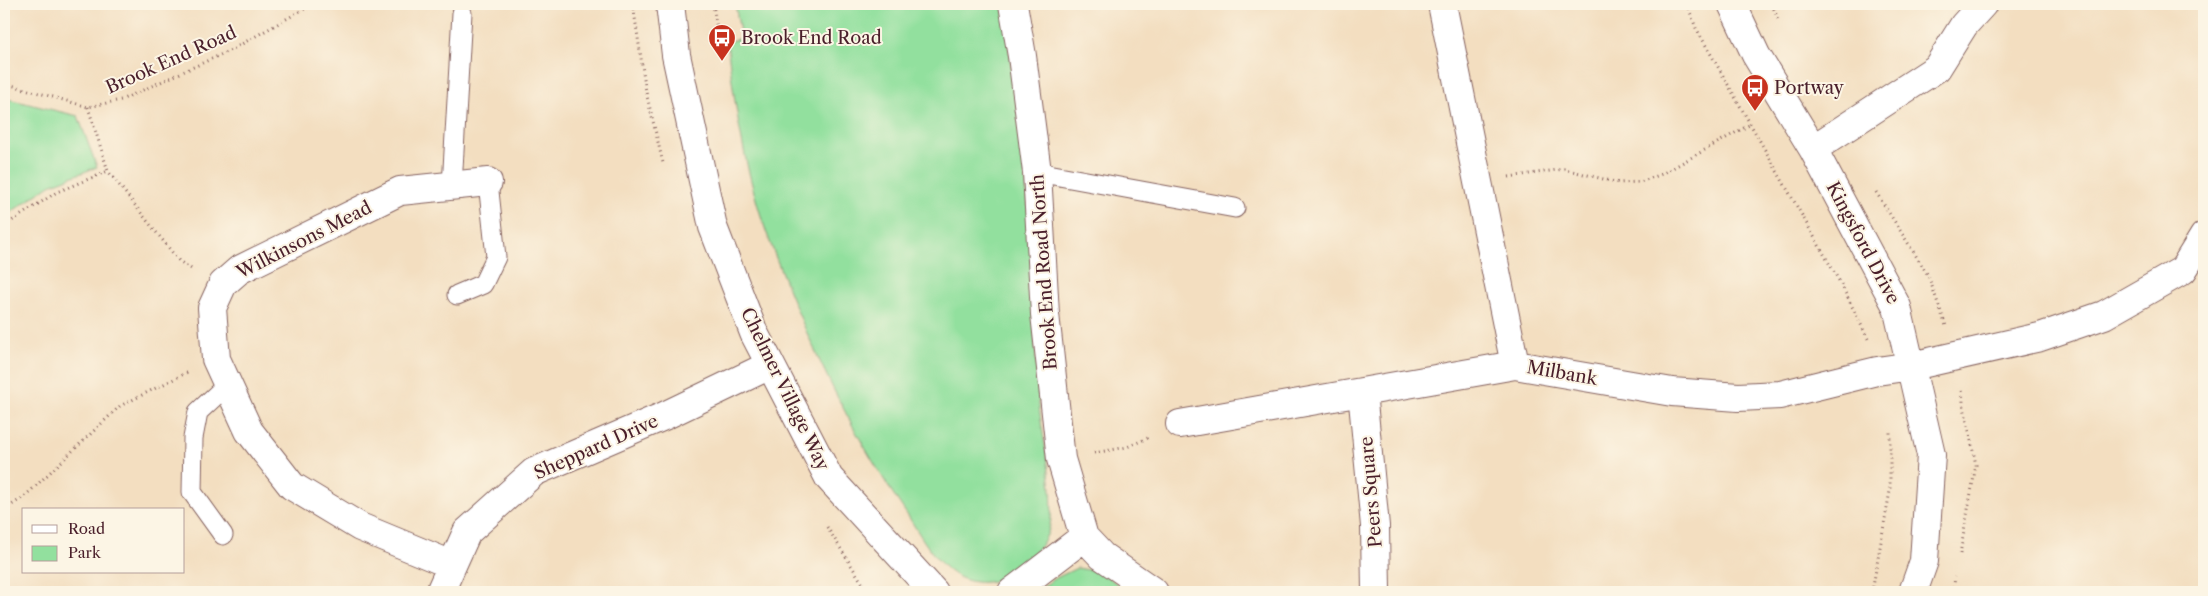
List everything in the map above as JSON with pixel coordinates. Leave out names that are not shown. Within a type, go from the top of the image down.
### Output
[{"type":"street","name":"Chelmer Village Way","points":[[670,4],[676,54],[713,227],[754,333],[829,478],[934,592]]},
{"type":"street","name":"Brook End Road North","points":[[1013,4],[1022,56],[1037,172],[1045,314],[1061,458],[1084,537],[1102,556],[1154,592]]},
{"type":"street","name":"Milbank","points":[[1442,4],[1515,364],[1672,392],[1738,397],[1780,395],[1878,371],[1912,366],[2040,337],[2104,315],[2183,270],[2204,236]]},
{"type":"street","name":"Kingsford Drive","points":[[1732,4],[1756,55],[1812,150],[1898,307],[1931,455],[1924,561],[1913,592]]},
{"type":"street","points":[[1812,150],[1937,68],[1964,25],[1983,4]]},
{"type":"street","name":"Wilkinsons Mead","points":[[452,565],[360,527],[292,486],[250,431],[216,358],[212,308],[223,284],[239,270],[400,190],[488,182]]},
{"type":"street","points":[[1180,424],[1515,364]]},
{"type":"street","name":"Sheppard Drive","points":[[440,592],[467,532],[534,472],[664,416],[770,365]]},
{"type":"street","name":"Peers Square","points":[[1362,392],[1375,526],[1376,592]]},
{"type":"street","points":[[1012,592],[1084,537]]},
{"type":"lane","points":[[452,186],[462,14]]},
{"type":"lane","points":[[1037,172],[1235,208]]},
{"type":"lane","points":[[457,295],[483,284],[496,257],[488,182]]},
{"type":"lane","points":[[223,535],[192,492],[193,438],[198,412],[228,384]]},
{"type":"path","name":"Brook End Road","points":[[4,83],[88,108],[122,100],[222,54],[312,4]]},
{"type":"path","points":[[713,4],[721,54]]},
{"type":"path","points":[[1687,4],[1696,28],[1842,286],[1872,345],[1878,371]]},
{"type":"path","points":[[88,108],[108,172],[179,261],[223,284]]},
{"type":"path","points":[[1478,181],[1564,169],[1619,183],[1640,182],[1662,174],[1751,124]]},
{"type":"path","points":[[4,226],[57,192],[108,172]]},
{"type":"path","points":[[4,510],[24,497],[120,406],[216,358]]},
{"type":"path","points":[[1061,458],[1126,447],[1180,424]]},
{"type":"path","points":[[1872,592],[1890,491],[1890,424]]},
{"type":"green space","points":[[735,4],[1003,4],[1024,160],[1039,405],[1052,507],[1051,522],[1047,535],[1037,550],[1014,571],[998,580],[980,582],[962,578],[946,568],[935,556],[924,542],[866,449],[847,416],[813,347],[770,242],[754,193],[742,143],[727,42],[741,38]]},
{"type":"green space","points":[[4,98],[78,116],[97,167],[50,185],[4,217]]},
{"type":"green space","points":[[1077,568],[1101,572],[1128,592],[1037,592],[1052,580]]},
{"type":"place","name":"Brook End Road","points":[[722,62]]},
{"type":"place","name":"Portway","points":[[1755,112]]}]
